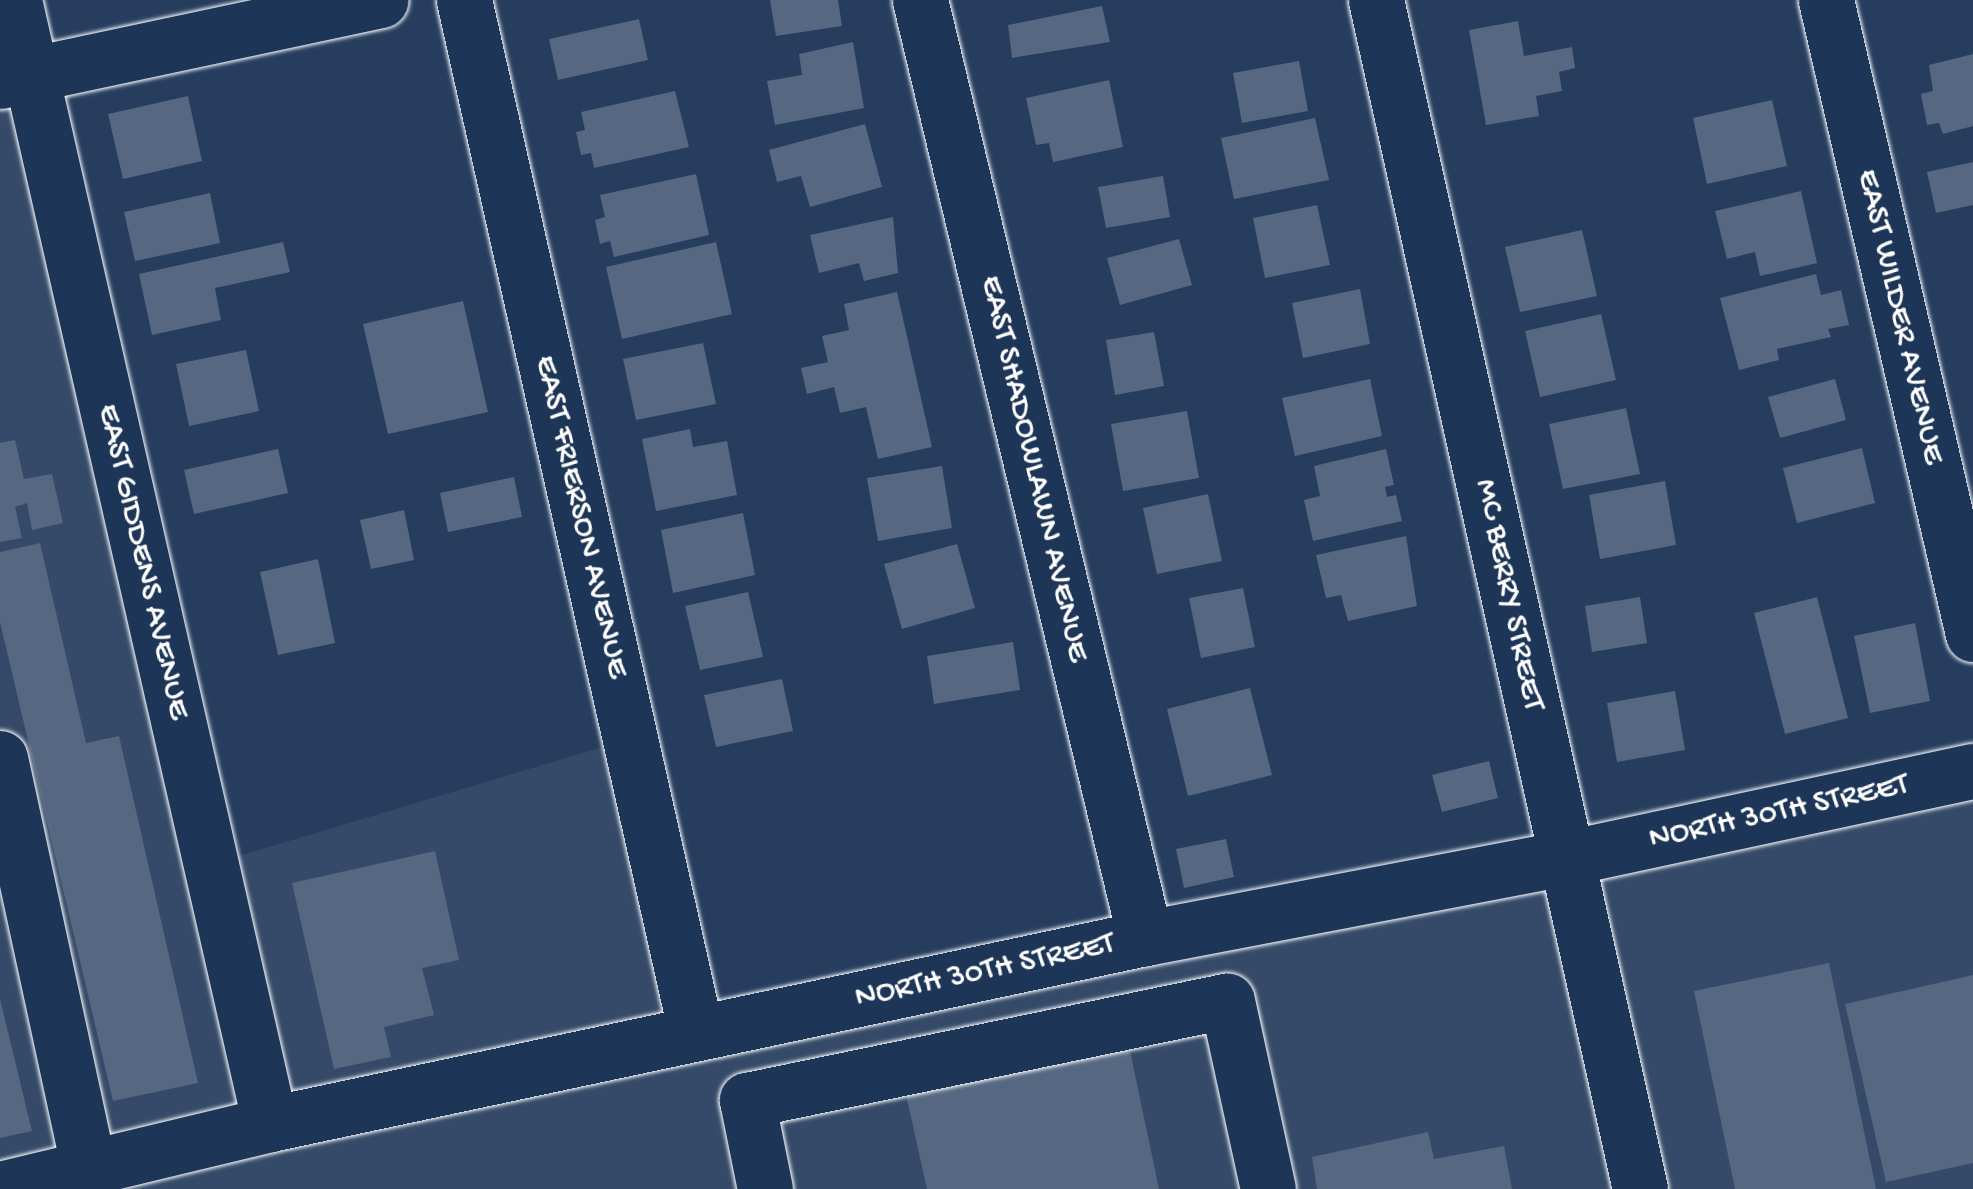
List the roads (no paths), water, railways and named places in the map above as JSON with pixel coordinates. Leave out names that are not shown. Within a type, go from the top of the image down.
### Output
[{"type":"street","name":"EAST GIDDENS AVENUE","points":[[14,0],[16,77],[270,1124]]},
{"type":"street","points":[[16,77],[380,0]]},
{"type":"street","name":"EAST FRIERSON AVENUE","points":[[464,0],[696,1033]]},
{"type":"street","name":"EAST SHADOWLAWN AVENUE","points":[[920,0],[1145,938]]},
{"type":"street","name":"MC BERRY STREET","points":[[1376,0],[1640,1189]]},
{"type":"street","name":"EAST WILDER AVENUE","points":[[1826,0],[1973,634]]},
{"type":"street","points":[[0,758],[90,1168]]},
{"type":"street","name":"NORTH 30TH STREET","points":[[0,1189],[270,1124],[696,1033],[1145,938],[1566,858],[1973,771]]},
{"type":"street","points":[[764,1189],[747,1100],[1227,1001],[1268,1189]]}]
